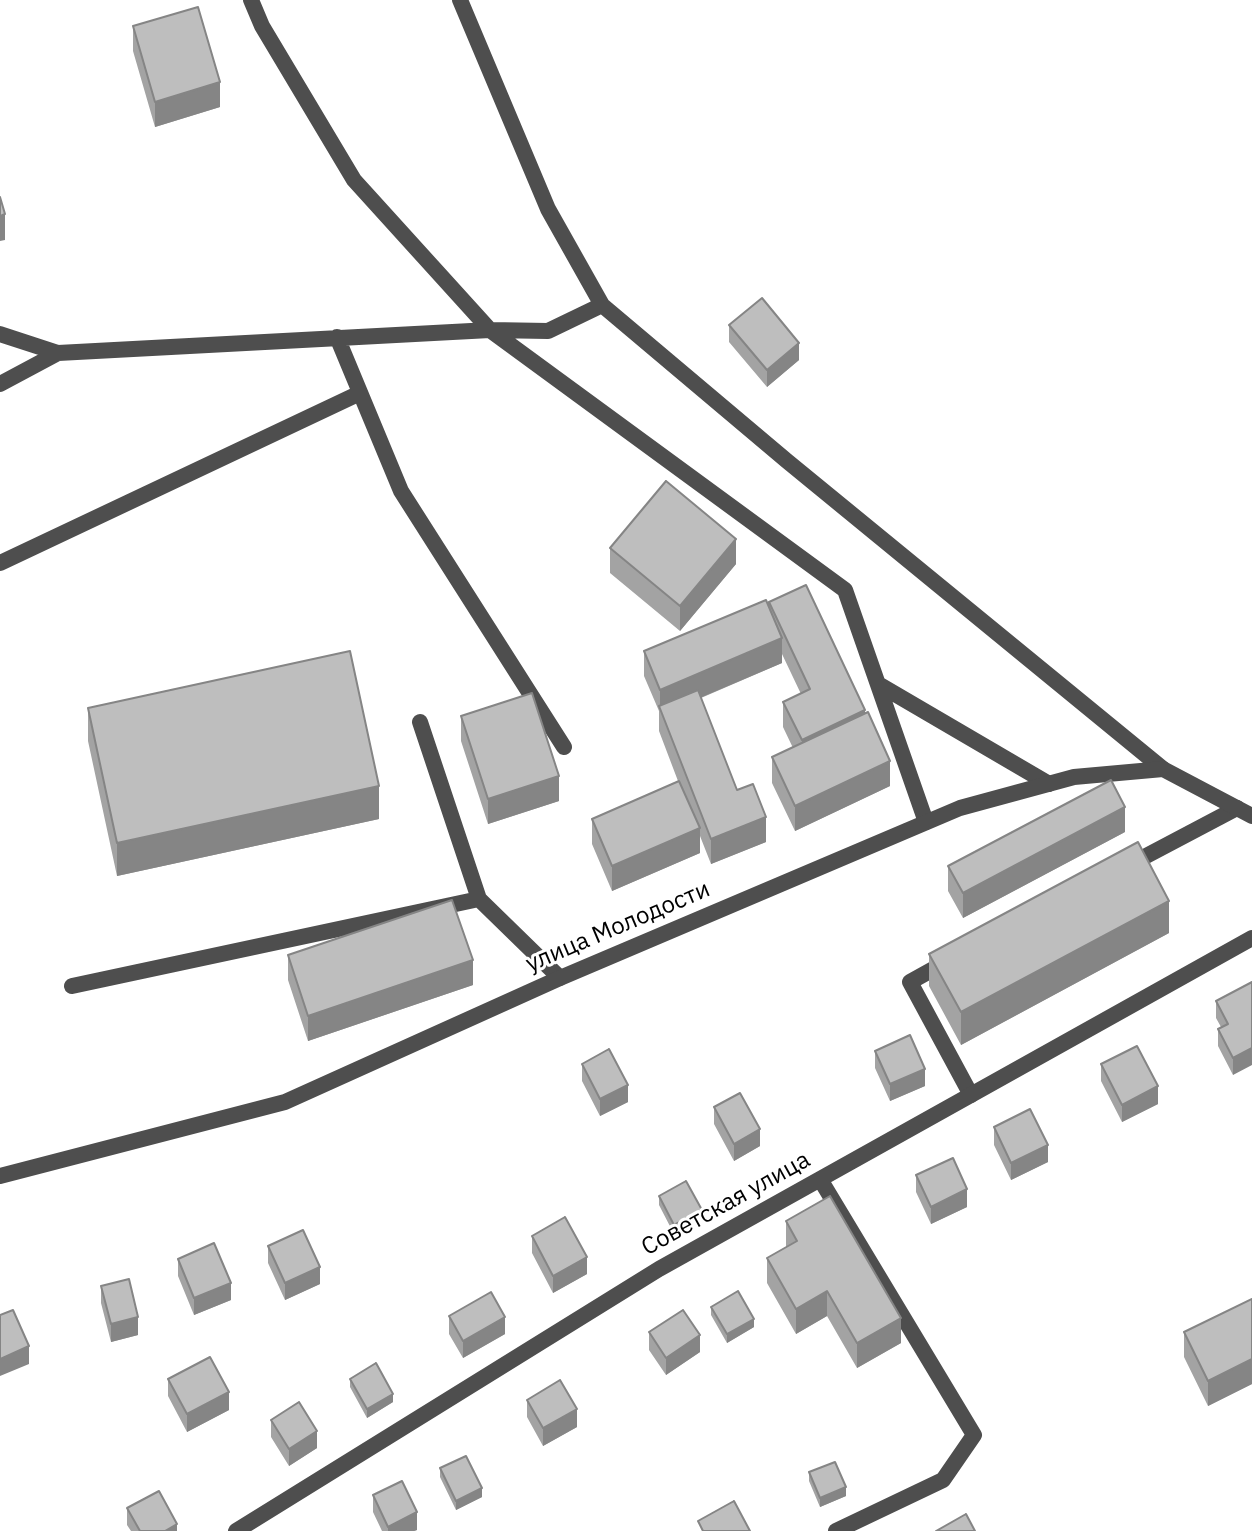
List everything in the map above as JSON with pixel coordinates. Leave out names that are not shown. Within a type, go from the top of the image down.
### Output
[{"type":"street","points":[[251,0],[262,26],[354,180],[490,330],[845,590],[926,822]]},
{"type":"street","points":[[460,0],[548,209],[602,305],[1163,769],[1245,812]]},
{"type":"street","points":[[0,334],[58,353],[490,330],[548,331],[602,305]]},
{"type":"street","points":[[337,337],[401,491],[564,747]]},
{"type":"street","points":[[0,384],[58,353]]},
{"type":"street","points":[[0,563],[360,393]]},
{"type":"street","points":[[878,684],[1049,784]]},
{"type":"street","points":[[420,722],[479,899],[560,978]]},
{"type":"street","name":"улица Молодости","points":[[0,1176],[285,1102],[560,978],[960,808],[1074,777],[1163,769]]},
{"type":"street","points":[[1112,874],[1245,812]]},
{"type":"street","points":[[72,986],[479,899]]},
{"type":"street","name":"Советская улица","points":[[236,1531],[659,1269],[1252,938]]},
{"type":"street","points":[[958,955],[910,982],[971,1095]]},
{"type":"street","points":[[820,1179],[974,1435],[943,1480],[836,1531]]},
{"type":"building","points":[[198,7],[220,82],[155,102],[133,26]]},
{"type":"building","points":[[0,197],[5,214],[0,216]]},
{"type":"building","points":[[762,298],[799,343],[767,370],[729,325]]},
{"type":"building","points":[[666,481],[736,539],[680,606],[610,548]]},
{"type":"building","points":[[806,585],[865,710],[802,740],[783,702],[810,689],[769,602]]},
{"type":"building","points":[[766,600],[782,638],[660,690],[644,651]]},
{"type":"building","points":[[350,651],[379,786],[117,843],[88,708]]},
{"type":"building","points":[[698,690],[737,790],[753,784],[766,817],[711,839],[659,706]]},
{"type":"building","points":[[532,693],[559,776],[488,799],[461,716]]},
{"type":"building","points":[[868,712],[890,761],[795,806],[772,757]]},
{"type":"building","points":[[1111,780],[1125,807],[963,893],[948,866]]},
{"type":"building","points":[[679,781],[700,828],[612,866],[592,819]]},
{"type":"building","points":[[1138,842],[1169,901],[961,1012],[929,954]]},
{"type":"building","points":[[452,900],[473,960],[308,1016],[288,955]]},
{"type":"building","points":[[1252,982],[1252,1048],[1233,1058],[1218,1029],[1228,1024],[1216,1001]]},
{"type":"building","points":[[910,1035],[925,1069],[890,1084],[875,1051]]},
{"type":"building","points":[[1137,1046],[1158,1086],[1122,1105],[1101,1064]]},
{"type":"building","points":[[609,1049],[628,1085],[600,1099],[582,1064]]},
{"type":"building","points":[[740,1093],[760,1129],[734,1144],[714,1107]]},
{"type":"building","points":[[1030,1109],[1048,1145],[1011,1163],[994,1127]]},
{"type":"building","points":[[953,1158],[967,1189],[931,1207],[916,1175]]},
{"type":"building","points":[[686,1181],[702,1210],[674,1225],[659,1196]]},
{"type":"building","points":[[830,1196],[901,1318],[857,1343],[827,1291],[796,1309],[767,1258],[797,1241],[786,1221]]},
{"type":"building","points":[[565,1217],[587,1257],[553,1276],[532,1236]]},
{"type":"building","points":[[303,1230],[320,1267],[285,1283],[268,1246]]},
{"type":"building","points":[[214,1243],[231,1283],[194,1298],[178,1259]]},
{"type":"building","points":[[129,1279],[138,1317],[111,1324],[101,1286]]},
{"type":"building","points":[[738,1291],[754,1319],[727,1334],[711,1307]]},
{"type":"building","points":[[491,1292],[505,1317],[463,1341],[449,1316]]},
{"type":"building","points":[[1252,1299],[1252,1359],[1208,1381],[1184,1332]]},
{"type":"building","points":[[13,1310],[29,1346],[0,1359],[0,1315]]},
{"type":"building","points":[[683,1310],[700,1335],[666,1358],[649,1332]]},
{"type":"building","points":[[210,1357],[229,1392],[187,1414],[168,1379]]},
{"type":"building","points":[[376,1363],[393,1394],[367,1409],[350,1379]]},
{"type":"building","points":[[560,1380],[577,1409],[543,1428],[527,1400]]},
{"type":"building","points":[[299,1402],[317,1431],[289,1449],[271,1420]]},
{"type":"building","points":[[466,1456],[482,1488],[456,1501],[440,1468]]},
{"type":"building","points":[[835,1462],[846,1487],[820,1498],[809,1472]]},
{"type":"building","points":[[402,1481],[417,1512],[388,1527],[373,1495]]},
{"type":"building","points":[[159,1491],[177,1524],[165,1531],[140,1531],[127,1508]]},
{"type":"building","points":[[734,1501],[750,1531],[703,1531],[698,1521]]},
{"type":"building","points":[[966,1514],[975,1531],[936,1531]]}]
